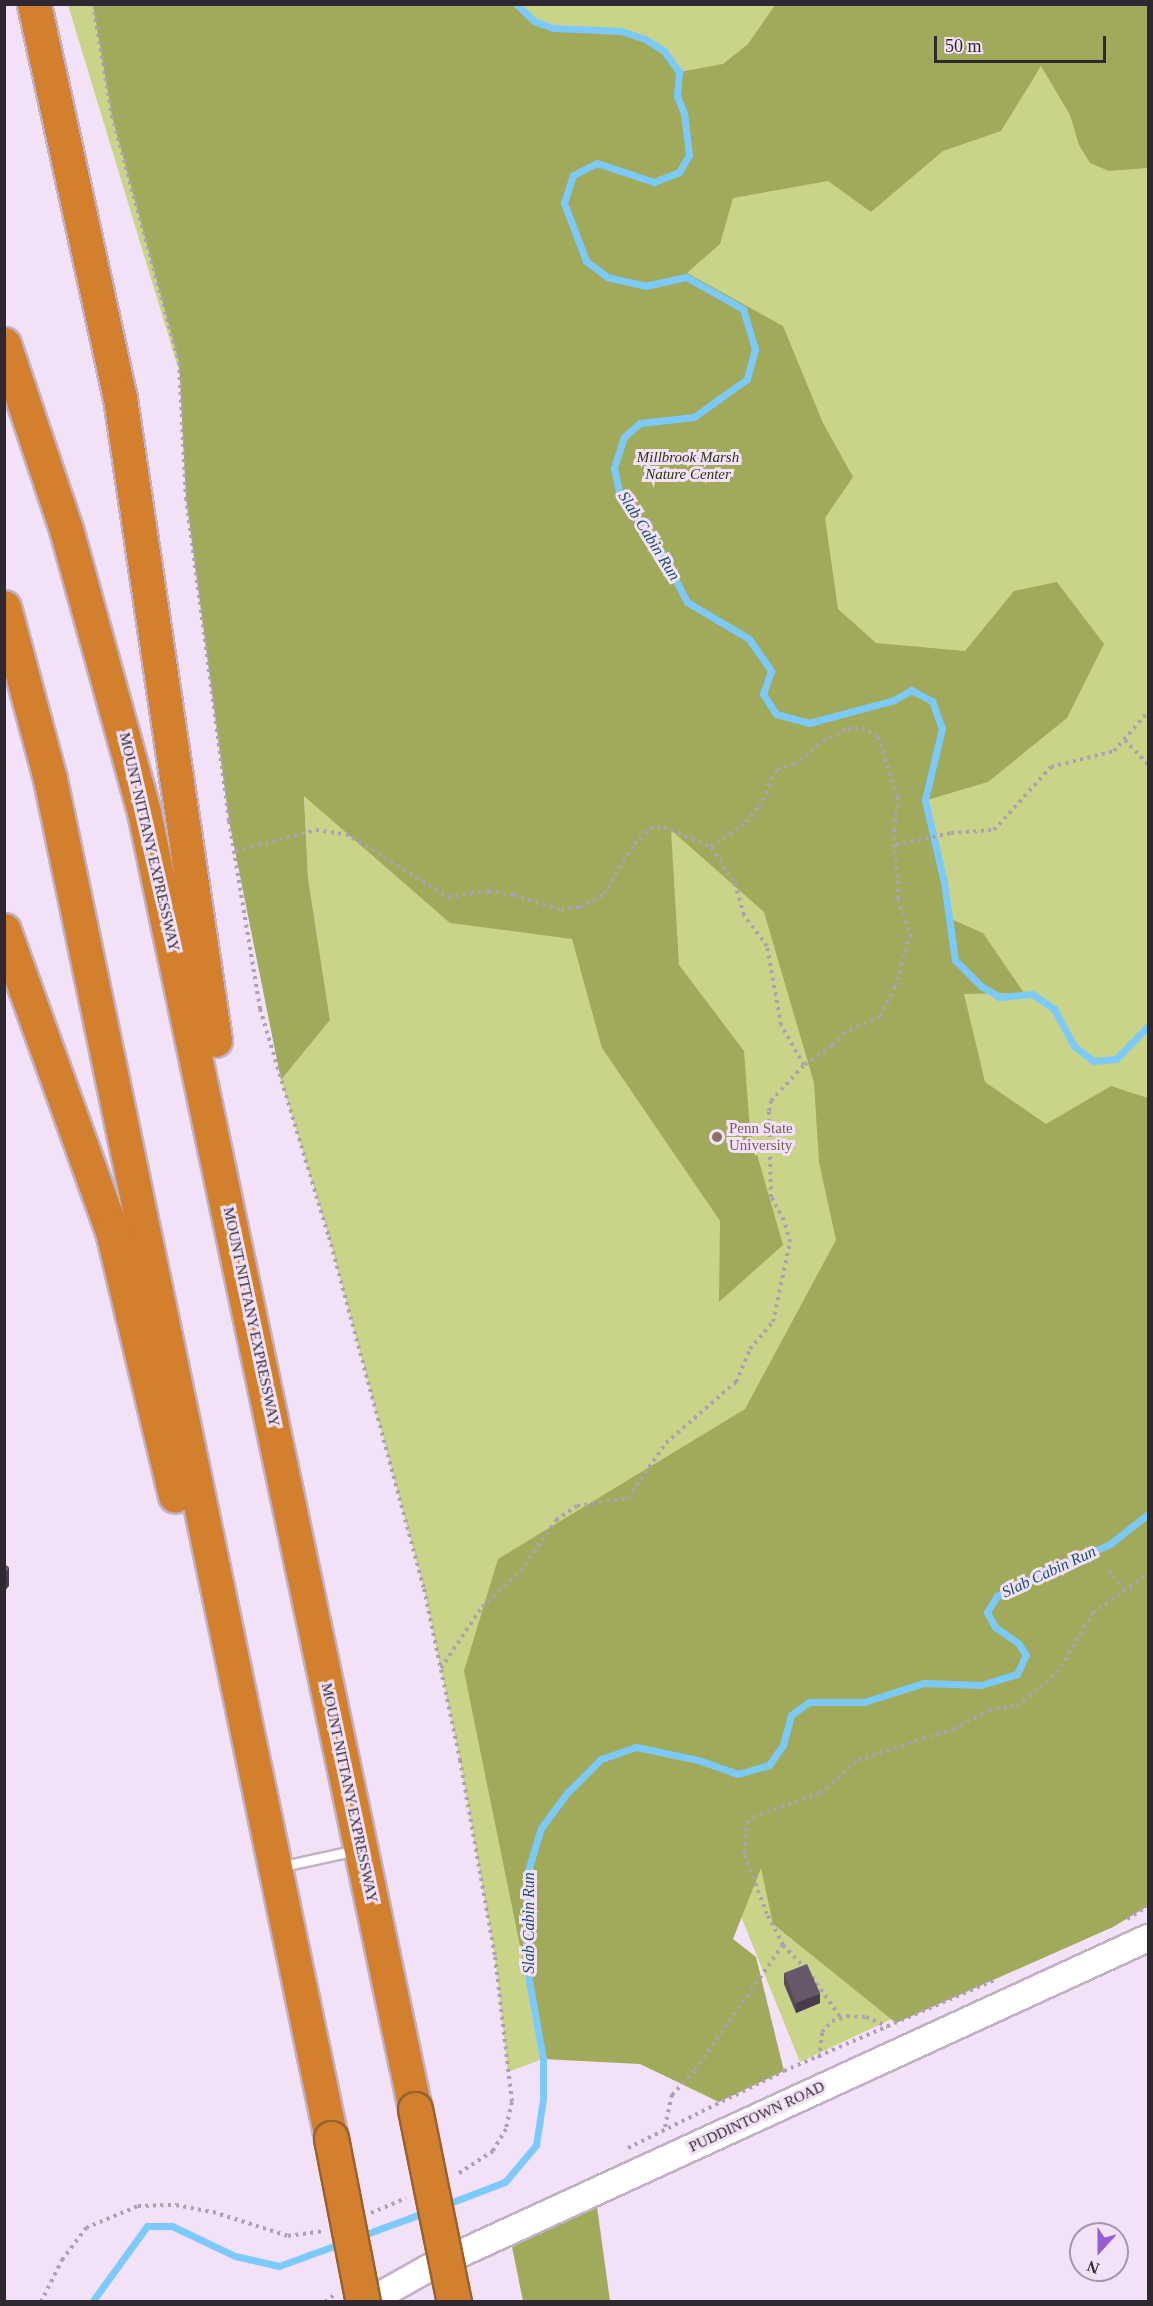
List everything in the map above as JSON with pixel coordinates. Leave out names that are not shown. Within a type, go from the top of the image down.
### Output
[{"type":"highway","points":[[34,4],[120,398],[211,1020],[284,1390],[307,1589]]},
{"type":"highway","name":"MOUNT NITTANY EXPRESSWAY","points":[[4,344],[66,529],[144,812],[454,2301]]},
{"type":"highway","points":[[4,607],[50,779],[363,2301]]},
{"type":"highway","points":[[4,930],[112,1231],[184,1534],[255,1868],[310,2046]]},
{"type":"street","name":"PUDDINTOWN ROAD","points":[[368,2301],[427,2270],[1149,1938]]},
{"type":"lane","points":[[274,1868],[359,1850]]},
{"type":"path","points":[[93,4],[112,116],[179,362],[186,498],[260,1009],[330,1237],[390,1455],[440,1669],[495,1957],[512,2102],[506,2129],[493,2151],[454,2177]]},
{"type":"path","points":[[896,845],[951,833],[994,830],[1051,767],[1114,751],[1149,712]]},
{"type":"path","points":[[440,1669],[482,1607],[521,1571],[556,1520],[577,1506],[628,1498],[666,1443],[736,1382],[750,1349],[773,1322],[790,1242],[784,1220],[771,1197],[768,1111],[771,1101],[804,1065],[844,1032],[880,1017],[890,1000],[910,934],[898,899],[895,822],[897,797],[882,746],[869,730],[848,729],[823,741],[794,765],[777,769],[759,807],[746,822],[711,847]]},
{"type":"path","points":[[1125,740],[1149,765]]},
{"type":"path","points":[[236,851],[316,830],[346,834],[448,897],[488,891],[514,895],[561,910],[588,904],[604,894],[634,844],[650,828],[664,827],[711,847],[734,881],[744,915],[767,946],[781,1025],[804,1065]]},
{"type":"path","points":[[1109,1570],[1124,1590]]},
{"type":"path","points":[[841,2018],[804,1966],[783,1945],[778,1936],[744,1853],[747,1823],[753,1816],[820,1793],[858,1760],[954,1729],[989,1710],[1017,1707],[1057,1673],[1093,1613],[1149,1573]]},
{"type":"path","points":[[665,2127],[672,2095],[695,2070],[747,1991],[783,1945]]},
{"type":"path","points":[[830,2084],[818,2056],[818,2045],[822,2032],[841,2018],[866,2017],[888,2026],[904,2050]]},
{"type":"path","points":[[366,2215],[410,2196]]},
{"type":"path","points":[[41,2301],[62,2260],[87,2228],[138,2206],[176,2205],[213,2212],[288,2236],[334,2229]]},
{"type":"green space","name":"Millbrook Marsh Nature Center","points":[[68,5],[1039,5],[1148,67],[1148,1899],[800,2062],[577,1512],[526,1964],[543,2059],[508,2072],[495,1957],[460,1760],[424,1589],[329,1237],[281,1080],[330,1020],[308,878],[304,795],[309,799]]},
{"type":"green space","name":"Millbrook Marsh Nature Center","points":[[93,5],[516,5],[534,21],[553,28],[621,31],[645,39],[664,51],[680,72],[723,64],[748,44],[775,5],[1148,5],[1148,168],[1109,171],[1090,163],[1079,145],[1070,115],[1041,66],[1001,131],[943,151],[871,212],[828,181],[733,198],[720,244],[687,273],[783,326],[823,423],[853,477],[825,518],[838,609],[876,643],[965,651],[1014,591],[1057,582],[1104,644],[1067,718],[988,782],[927,800],[947,882],[951,919],[983,933],[1024,993],[964,994],[985,1082],[1046,1124],[1111,1086],[1148,1098],[1148,1906],[1113,1927],[896,2023],[773,1924],[761,1868],[733,1939],[756,1957],[784,2071],[719,2102],[640,2064],[543,2059],[464,1671],[498,1559],[745,1409],[836,1240],[819,1162],[814,1083],[764,912],[671,830],[679,965],[744,1051],[750,1130],[783,1245],[719,1302],[720,1221],[602,1048],[572,939],[450,923],[304,796],[308,878],[330,1020],[281,1080],[229,821],[186,498],[179,362],[112,116]]},
{"type":"green space","points":[[595,2192],[610,2301],[523,2301],[509,2232]]},
{"type":"building","points":[[807,1964],[820,1993],[796,2003],[784,1973]]},
{"type":"waterway","name":"Slab Cabin Run","points":[[516,4],[534,21],[553,28],[621,31],[645,39],[664,51],[679,72],[677,96],[684,113],[689,155],[679,172],[654,182],[597,163],[573,175],[564,203],[586,261],[607,277],[645,286],[686,277],[743,309],[755,349],[747,379],[694,417],[640,423],[624,437],[614,468],[619,491],[662,553],[687,602],[749,639],[771,671],[763,694],[776,714],[809,723],[894,700],[911,690],[932,701],[942,728],[925,800],[944,882],[955,960],[981,986],[999,997],[1032,994],[1054,1009],[1074,1046],[1093,1061],[1116,1059],[1148,1026]]},
{"type":"waterway","name":"Slab Cabin Run","points":[[442,2206],[505,2182],[536,2145],[543,2099],[543,2059],[526,1964],[527,1874],[541,1828],[567,1793],[601,1759],[636,1747],[698,1760],[738,1774],[769,1765],[783,1745],[791,1715],[809,1702],[864,1702],[924,1683],[981,1685],[1017,1674],[1026,1655],[1018,1643],[995,1627],[987,1612],[997,1596],[1110,1544],[1148,1514]]},
{"type":"waterway","name":"Slab Cabin Run","points":[[358,2237],[426,2212]]},
{"type":"waterway","name":"Slab Cabin Run","points":[[92,2302],[147,2226],[172,2226],[235,2256],[279,2266],[342,2243]]},
{"type":"place","name":"Penn State University","points":[[717,1137]]}]
